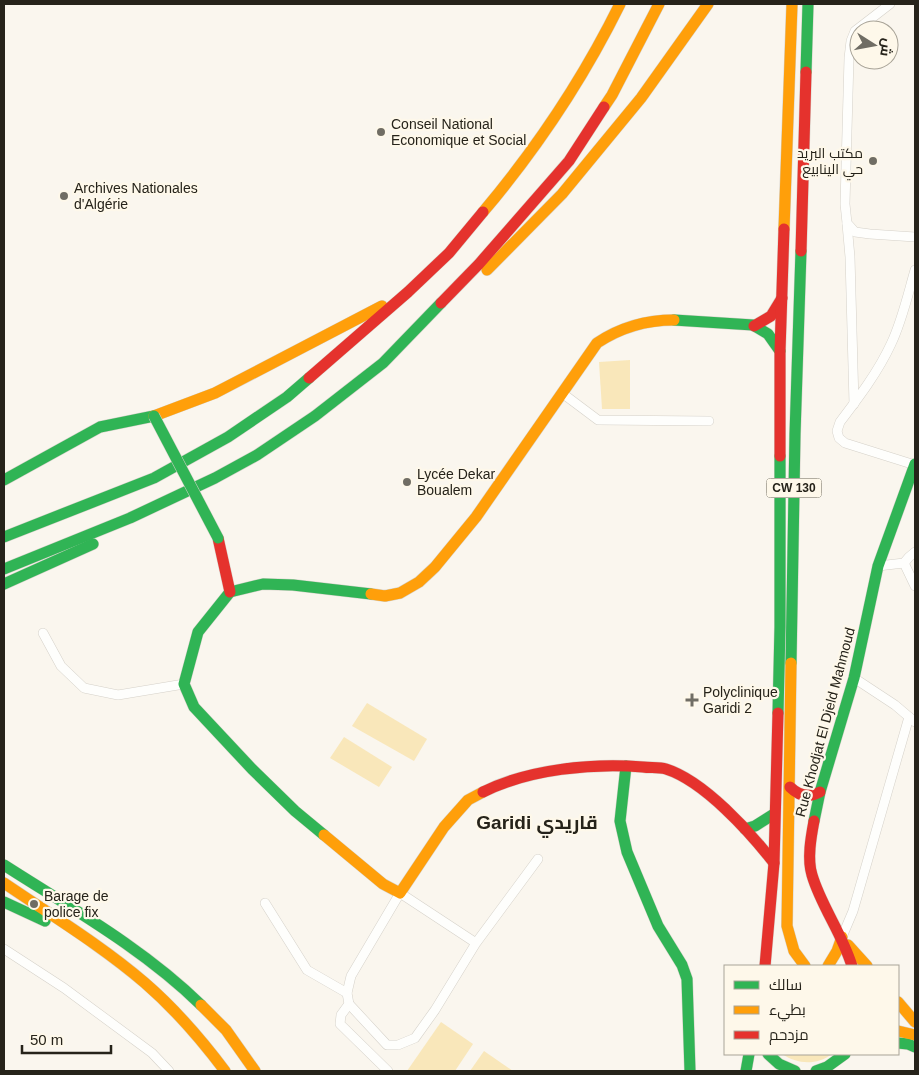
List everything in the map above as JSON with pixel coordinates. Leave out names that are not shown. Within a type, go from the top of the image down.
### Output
[{"type":"main road","points":[[4,536],[154,478],[228,437],[287,397],[408,292],[449,253],[532,151],[563,106],[600,45],[620,4]]},
{"type":"main road","points":[[384,363],[479,264],[569,160],[612,95],[659,4]]},
{"type":"main road","points":[[4,569],[130,518],[215,478],[257,455],[315,416],[384,363],[466,291],[562,194],[641,98],[708,4]]},
{"type":"main road","name":"CW 130","points":[[765,965],[774,864],[780,626],[780,351],[792,4]]},
{"type":"main road","name":"CW 130","points":[[804,965],[795,954],[788,934],[795,434],[808,4]]},
{"type":"main road","points":[[4,480],[100,427],[154,416],[215,393],[408,292]]},
{"type":"main road","points":[[754,326],[771,316],[782,298]]},
{"type":"main road","points":[[774,864],[745,829],[712,798],[688,780],[664,769],[626,766],[553,771],[501,783],[468,800],[444,827],[400,893],[383,884],[289,806],[252,770],[194,707],[184,684],[198,632],[230,592],[262,584],[293,585],[385,596],[400,593],[419,582],[435,567],[476,517],[597,343],[611,332],[651,320],[754,326],[771,336],[780,351]]},
{"type":"main road","points":[[154,416],[218,538],[230,592]]},
{"type":"main road","name":"Rue Khodjat El Djeld Mahmoud","points":[[842,937],[819,893],[811,873],[811,844],[820,792],[854,678],[878,566],[915,465]]},
{"type":"main road","points":[[4,584],[98,542],[130,518]]},
{"type":"main road","points":[[626,766],[620,821],[627,852],[658,926],[682,965],[687,979],[692,1065],[690,1071]]},
{"type":"main road","points":[[790,787],[802,796],[812,796],[820,792]]},
{"type":"main road","points":[[745,829],[755,826],[774,814]]},
{"type":"main road","points":[[4,857],[20,870],[28,881]]},
{"type":"main road","points":[[4,865],[115,935],[179,985],[222,1026],[253,1069]]},
{"type":"main road","points":[[4,884],[95,945],[145,982],[196,1033],[225,1071]]},
{"type":"main road","points":[[4,890],[34,904]]},
{"type":"main road","points":[[4,902],[95,945]]},
{"type":"main road","points":[[829,965],[837,951],[842,937]]},
{"type":"main road","points":[[842,937],[852,965]]},
{"type":"main road","points":[[842,937],[866,965]]},
{"type":"main road","points":[[899,1003],[915,1022]]},
{"type":"main road","points":[[899,1031],[915,1035]]},
{"type":"main road","points":[[899,1043],[915,1047]]},
{"type":"main road","points":[[746,1071],[749,1055]]},
{"type":"main road","points":[[769,1055],[779,1064],[795,1071]]},
{"type":"main road","points":[[816,1071],[827,1067],[844,1055]]},
{"type":"street","points":[[854,404],[850,256],[845,204],[851,41],[855,31],[890,4]]},
{"type":"street","points":[[847,223],[854,232],[915,237]]},
{"type":"street","points":[[915,270],[892,343],[874,376],[836,431],[839,438],[845,443],[915,465]]},
{"type":"street","points":[[562,393],[598,420],[710,421]]},
{"type":"street","points":[[878,566],[904,563],[915,552]]},
{"type":"street","points":[[904,563],[915,586]]},
{"type":"street","points":[[43,633],[61,666],[84,688],[118,695],[184,684]]},
{"type":"street","points":[[842,937],[853,912],[912,720],[895,704],[854,678]]},
{"type":"street","points":[[476,943],[400,893],[351,976],[347,993],[349,1004],[387,1045],[398,1046],[415,1038],[435,1010],[476,943],[538,858]]},
{"type":"street","points":[[265,903],[307,970],[347,993]]},
{"type":"street","points":[[4,949],[51,978],[152,1053],[169,1071]]},
{"type":"street","points":[[349,1004],[341,1014],[340,1024],[388,1071]]},
{"type":"shaded area","points":[[630,360],[630,409],[602,409],[599,362]]},
{"type":"shaded area","points":[[367,703],[427,739],[414,761],[352,726]]},
{"type":"shaded area","points":[[344,737],[392,767],[379,787],[330,758]]},
{"type":"shaded area","points":[[441,1022],[473,1044],[455,1071],[407,1071]]},
{"type":"shaded area","points":[[484,1051],[513,1071],[470,1071]]},
{"type":"shaded area","points":[[784,1055],[830,1055],[813,1062],[800,1062]]},
{"type":"traffic: fast","points":[[806,72],[808,4]]},
{"type":"traffic: fast","points":[[791,663],[795,434],[801,251]]},
{"type":"traffic: fast","points":[[4,569],[130,518],[215,478],[257,455],[315,416],[383,363],[441,303]]},
{"type":"traffic: fast","points":[[674,320],[753,325],[768,334],[780,351]]},
{"type":"traffic: fast","points":[[4,537],[154,478],[228,437],[287,397],[309,378]]},
{"type":"traffic: fast","points":[[4,480],[100,427],[154,416]]},
{"type":"traffic: fast","points":[[154,416],[218,538]]},
{"type":"traffic: fast","points":[[778,713],[780,456]]},
{"type":"traffic: fast","points":[[814,821],[820,792],[854,678],[878,566],[915,464]]},
{"type":"traffic: fast","points":[[4,584],[93,544]]},
{"type":"traffic: fast","points":[[324,835],[295,811],[252,769],[194,707],[184,684],[198,632],[230,592],[263,584],[293,585],[371,594]]},
{"type":"traffic: fast","points":[[626,766],[620,821],[627,852],[658,926],[682,965],[687,979],[690,1071]]},
{"type":"traffic: fast","points":[[745,829],[755,826],[774,814]]},
{"type":"traffic: fast","points":[[4,865],[131,947],[201,1005]]},
{"type":"traffic: fast","points":[[4,902],[45,921]]},
{"type":"traffic: fast","points":[[899,1043],[915,1047]]},
{"type":"traffic: fast","points":[[746,1071],[749,1055]]},
{"type":"traffic: fast","points":[[769,1055],[779,1064],[795,1071]]},
{"type":"traffic: fast","points":[[816,1071],[827,1067],[844,1055]]},
{"type":"traffic: slow","points":[[483,212],[522,163],[558,112],[591,59],[620,4]]},
{"type":"traffic: slow","points":[[604,107],[659,4]]},
{"type":"traffic: slow","points":[[487,270],[562,194],[641,98],[708,4]]},
{"type":"traffic: slow","points":[[784,229],[792,4]]},
{"type":"traffic: slow","points":[[154,416],[215,393],[382,306]]},
{"type":"traffic: slow","points":[[371,594],[385,596],[400,593],[419,582],[435,567],[476,517],[597,343],[624,329],[643,323],[674,320]]},
{"type":"traffic: slow","points":[[791,663],[787,926],[794,951],[804,965]]},
{"type":"traffic: slow","points":[[324,835],[383,884],[400,893],[444,827],[468,800],[483,792]]},
{"type":"traffic: slow","points":[[4,883],[129,969],[167,1003],[207,1047],[225,1071]]},
{"type":"traffic: slow","points":[[829,965],[837,951],[842,937]]},
{"type":"traffic: slow","points":[[848,945],[866,965]]},
{"type":"traffic: slow","points":[[899,1003],[915,1022]]},
{"type":"traffic: slow","points":[[201,1005],[226,1030],[255,1071]]},
{"type":"traffic: slow","points":[[899,1031],[915,1035]]},
{"type":"traffic: jam","points":[[801,251],[806,72]]},
{"type":"traffic: jam","points":[[441,303],[479,264],[569,161],[604,107]]},
{"type":"traffic: jam","points":[[309,378],[408,292],[449,253],[483,212]]},
{"type":"traffic: jam","points":[[780,456],[780,351],[784,229]]},
{"type":"traffic: jam","points":[[754,326],[771,316],[782,298]]},
{"type":"traffic: jam","points":[[218,538],[230,592]]},
{"type":"traffic: jam","points":[[765,965],[774,863],[778,713]]},
{"type":"traffic: jam","points":[[483,792],[520,778],[561,769],[603,766],[666,769],[681,775],[711,796],[739,823],[774,863]]},
{"type":"traffic: jam","points":[[790,787],[804,795],[820,792]]},
{"type":"traffic: jam","points":[[814,821],[810,855],[812,875],[852,965]]},
{"type":"place","name":"Conseil National Economique et Social","points":[[381,132]]},
{"type":"place","name":"مكتب البريد حي الينابيع","points":[[873,161]]},
{"type":"place","name":"Archives Nationales d'Algérie","points":[[64,196]]},
{"type":"place","name":"Lycée Dekar Boualem","points":[[407,482]]},
{"type":"place","name":"Polyclinique Garidi 2","points":[[692,700]]},
{"type":"place","name":"Barage de police fix","points":[[34,904]]},
{"type":"district","name":"Garidi قاريدي","points":[[537,822]]}]
